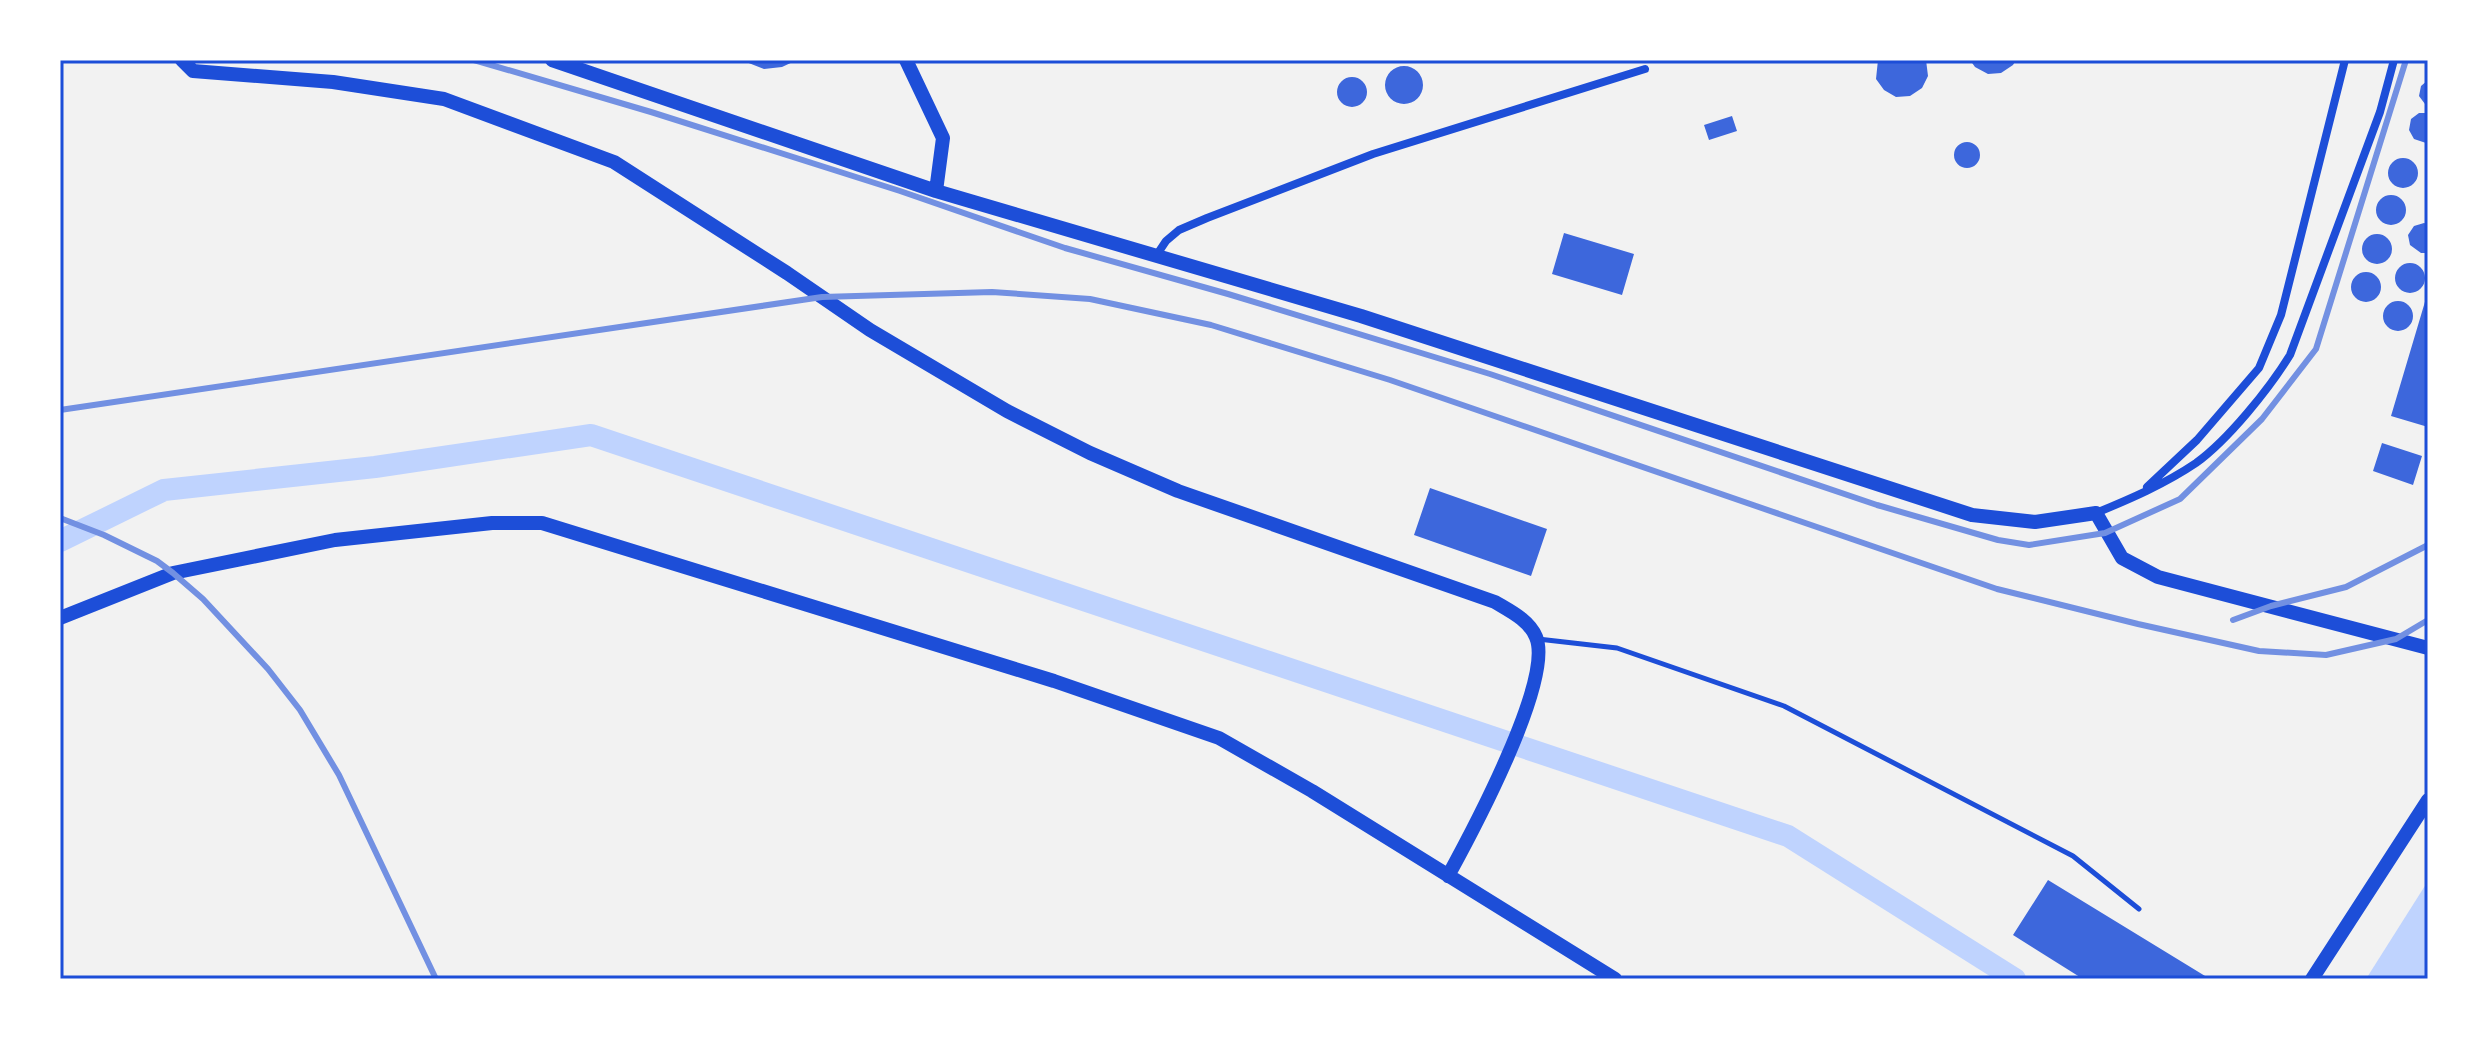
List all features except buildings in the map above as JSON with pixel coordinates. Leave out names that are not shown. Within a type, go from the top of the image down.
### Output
[{"type":"street","points":[[182,60],[193,71],[333,82],[444,99],[614,162],[870,330],[1007,411],[1090,453],[1178,491],[1495,602],[1528,625],[1537,638],[1539,662],[1491,797],[1448,876]]},
{"type":"street","points":[[552,60],[936,191],[1361,316],[1972,515],[2035,522],[2096,513],[2138,496],[2198,461],[2274,381],[2290,355],[2380,112],[2394,60]]},
{"type":"street","points":[[906,60],[943,138],[936,191]]},
{"type":"street","points":[[2138,496],[2197,440],[2259,368],[2281,315],[2345,60]]},
{"type":"street","points":[[1155,256],[1179,230],[1373,154],[1645,69]]},
{"type":"street","points":[[2096,513],[2122,558],[2158,577],[2428,648]]},
{"type":"street","points":[[60,618],[173,573],[335,540],[492,523],[542,523],[1039,676],[1219,738],[1312,791],[1615,979]]},
{"type":"street","points":[[2312,979],[2428,800]]},
{"type":"lane","points":[[1537,638],[1617,648],[1784,706],[2073,856],[2139,909]]},
{"type":"water","points":[[2428,881],[2428,979],[2366,979]]},
{"type":"waterway","points":[[60,541],[164,490],[375,467],[591,435],[1788,836],[2015,979]]},
{"type":"railway","points":[[474,60],[900,191],[1065,248],[1490,374],[1877,505],[1998,540],[2029,545],[2105,533],[2180,499],[2262,419],[2316,349],[2406,60]]},
{"type":"railway","points":[[60,410],[822,297],[992,292],[1090,299],[1211,325],[1390,380],[1997,589],[2138,624],[2259,651],[2326,655],[2396,639],[2428,620]]},
{"type":"railway","points":[[60,518],[157,561],[203,599],[268,669],[300,710],[339,775],[436,979]]},
{"type":"railway","points":[[2233,620],[2271,606],[2346,587],[2428,545]]}]
